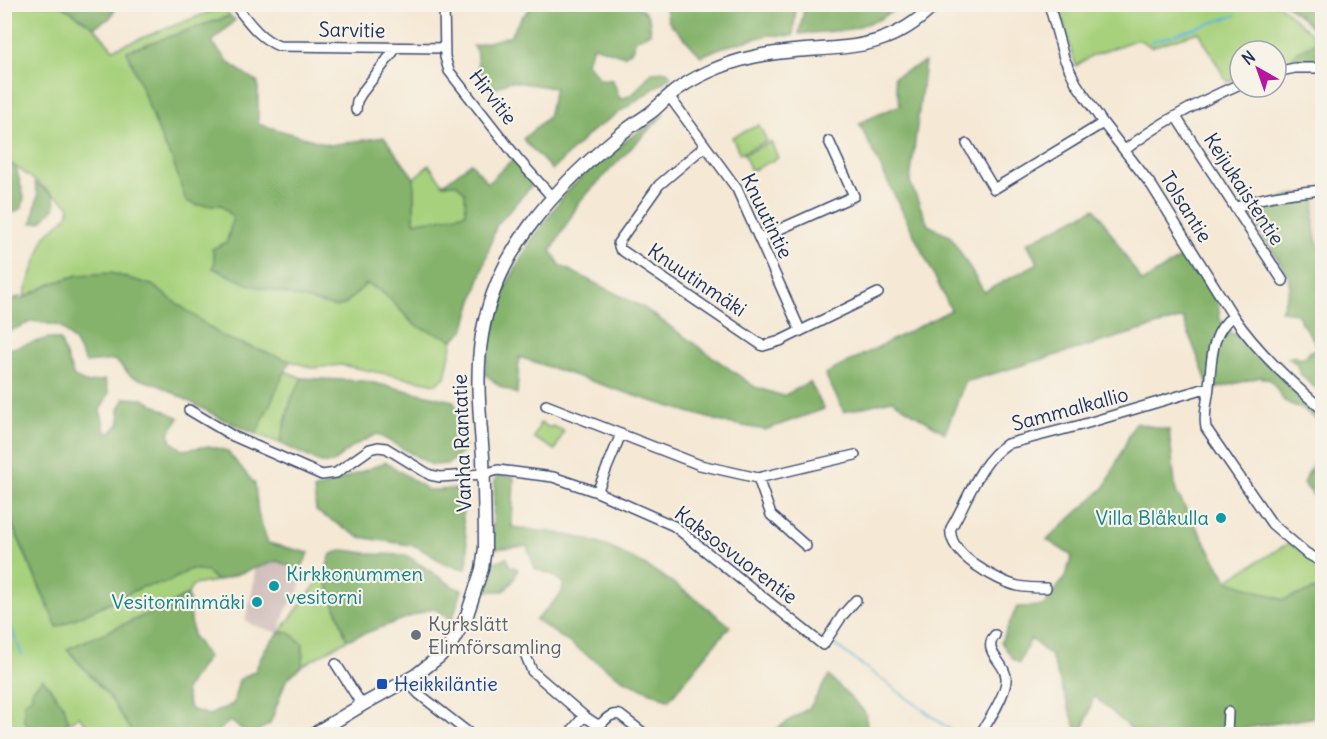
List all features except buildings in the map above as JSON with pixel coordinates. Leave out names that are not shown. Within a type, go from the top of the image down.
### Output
[{"type":"main road","name":"Vanha Rantatie","points":[[315,735],[426,669],[451,644],[469,610],[482,569],[485,548],[478,390],[479,359],[486,318],[509,258],[528,227],[552,197],[632,124],[655,109],[669,96],[700,77],[750,57],[795,51],[849,48],[881,40],[911,24],[935,4]]},
{"type":"street","name":"Hirvitie","points":[[444,4],[446,63],[456,80],[518,159],[552,197]]},
{"type":"street","name":"Tolsantie","points":[[1049,4],[1069,71],[1103,123],[1152,186],[1233,316],[1247,336],[1266,356],[1323,410]]},
{"type":"street","name":"Sarvitie","points":[[239,10],[267,42],[279,46],[444,48]]},
{"type":"street","points":[[356,110],[361,94],[396,48]]},
{"type":"street","points":[[1288,69],[1323,68]]},
{"type":"street","points":[[1125,150],[1176,117],[1228,89]]},
{"type":"street","name":"Knuutintie","points":[[669,96],[738,189],[800,330]]},
{"type":"street","name":"Keijukaistentie","points":[[1176,117],[1282,280]]},
{"type":"street","points":[[967,144],[994,189],[1103,123]]},
{"type":"street","points":[[760,238],[854,196],[829,141]]},
{"type":"street","name":"Knuutinmäki","points":[[705,146],[659,185],[618,243],[619,248],[763,346],[878,293]]},
{"type":"street","points":[[1235,208],[1250,201],[1271,196],[1323,190]]},
{"type":"street","points":[[1233,316],[1218,332],[1210,360],[1209,387],[1204,416],[1206,428],[1272,524],[1306,554],[1323,562]]},
{"type":"street","name":"Sammalkallio","points":[[1046,588],[1017,586],[985,573],[957,547],[950,532],[985,466],[998,450],[1008,444],[1209,387]]},
{"type":"street","points":[[546,405],[700,465],[758,478],[855,455]]},
{"type":"street","name":"Kaksosvuorentie","points":[[189,410],[233,436],[322,476],[336,473],[370,449],[378,447],[386,448],[430,475],[440,477],[483,474],[496,470],[542,476],[597,492],[674,526],[823,645],[842,616],[856,600]]},
{"type":"street","points":[[597,492],[621,434]]},
{"type":"street","points":[[758,478],[771,515],[806,546]]},
{"type":"street","points":[[980,735],[1004,690],[1007,678],[991,648],[995,635]]},
{"type":"street","points":[[524,651],[532,671],[584,716],[596,724],[601,724],[609,716],[620,715],[645,735]]},
{"type":"street","points":[[336,664],[362,705]]},
{"type":"street","points":[[406,681],[470,735]]},
{"type":"street","points":[[1227,735],[1228,712]]},
{"type":"street","points":[[569,735],[584,716]]},
{"type":"shaded area","points":[[1322,196],[1322,252],[1312,225],[1316,197]]},
{"type":"shaded area","points":[[277,561],[300,570],[300,590],[286,610],[279,633],[252,625],[245,620],[255,568]]},
{"type":"green space","points":[[805,4],[903,5],[878,20],[847,30],[799,34]]},
{"type":"green space","points":[[4,5],[61,5],[94,27],[113,49],[225,6],[229,16],[127,51],[164,145],[172,158],[186,201],[197,205],[221,205],[234,217],[227,242],[344,305],[366,284],[380,291],[392,301],[413,324],[453,340],[445,377],[436,384],[341,365],[312,368],[223,337],[152,285],[78,275],[51,284],[23,298],[45,236],[67,216],[70,206],[5,159]]},
{"type":"green space","points":[[61,5],[117,5],[110,18],[94,27]]},
{"type":"green space","points":[[534,5],[635,5],[648,16],[650,33],[636,39],[632,50],[624,56],[594,46],[586,62],[600,79],[613,80],[619,97],[622,99],[633,94],[652,72],[667,71],[671,77],[592,131],[552,170],[523,139],[548,117],[555,88],[509,81],[492,90],[481,84],[476,50],[473,46],[510,36],[521,18]]},
{"type":"green space","points":[[663,5],[796,5],[793,36],[768,35],[720,48],[701,56],[668,21],[666,8]]},
{"type":"green space","points":[[1058,5],[1279,5],[1310,32],[1316,41],[1297,52],[1288,63],[1288,39],[1228,39],[1227,82],[1199,32],[1151,47],[1138,39],[1091,56],[1076,66]]},
{"type":"green space","points":[[1286,5],[1322,5],[1322,49],[1313,29]]},
{"type":"green space","points":[[230,16],[235,20],[212,42],[229,63],[258,83],[258,124],[330,145],[384,137],[414,178],[414,222],[466,213],[465,193],[457,184],[443,184],[471,163],[488,183],[513,159],[528,174],[531,186],[496,226],[464,330],[453,340],[417,326],[381,291],[366,284],[344,305],[336,307],[247,284],[213,268],[215,261],[212,249],[227,242],[233,217],[221,205],[197,205],[186,201],[172,158],[164,145],[127,51]]},
{"type":"green space","points":[[1316,41],[1318,62],[1288,66],[1297,52]]},
{"type":"green space","points":[[925,62],[910,182],[928,225],[951,237],[984,292],[1038,263],[1027,243],[1095,208],[1142,282],[1188,253],[1218,302],[1220,320],[1233,335],[1236,333],[1322,416],[1322,424],[1304,410],[1284,401],[1271,380],[1260,377],[1210,390],[1183,318],[965,382],[945,433],[892,400],[844,412],[825,374],[951,310],[859,123],[900,105],[894,77]]},
{"type":"green space","points":[[665,113],[580,201],[551,251],[561,266],[644,308],[755,387],[783,396],[810,382],[824,409],[765,430],[722,422],[519,357],[517,394],[501,387],[484,373],[498,300],[531,241],[567,191],[604,156]]},
{"type":"green space","points":[[759,125],[767,141],[740,154],[732,137]]},
{"type":"green space","points":[[771,142],[778,158],[751,171],[744,154]]},
{"type":"green space","points":[[5,159],[16,168],[24,197],[22,208],[12,213],[5,211]]},
{"type":"green space","points":[[429,165],[443,184],[457,184],[466,193],[466,213],[414,223],[414,178]]},
{"type":"green space","points":[[35,183],[54,196],[55,207],[41,222],[32,223],[38,195]]},
{"type":"green space","points":[[1309,193],[1316,197],[1314,226],[1316,239],[1322,252],[1321,393],[1303,377],[1297,364],[1288,358],[1295,356],[1300,359],[1306,357],[1309,352],[1319,350],[1300,318],[1295,313],[1281,311],[1290,287],[1288,275],[1251,218],[1255,208],[1290,195]]},
{"type":"green space","points":[[111,273],[152,285],[223,337],[290,361],[256,434],[222,419],[161,386],[131,376],[115,360],[86,363],[74,341],[60,326],[33,321],[5,333],[5,302],[18,297],[23,298],[51,284],[78,275]]},
{"type":"green space","points":[[49,338],[60,340],[74,377],[87,383],[105,380],[109,393],[100,410],[105,430],[110,434],[120,423],[119,409],[125,398],[143,399],[179,418],[169,433],[172,442],[183,450],[209,446],[227,451],[255,484],[258,514],[268,543],[309,553],[300,570],[277,561],[217,581],[206,571],[191,569],[168,582],[142,587],[57,627],[5,507],[5,350]]},
{"type":"green space","points":[[285,371],[302,378],[291,400],[280,443],[256,434]]},
{"type":"green space","points":[[302,378],[365,381],[453,401],[461,416],[464,451],[448,464],[432,465],[377,434],[355,445],[332,463],[321,463],[280,443],[291,400]]},
{"type":"green space","points":[[540,423],[564,431],[555,450],[534,438]]},
{"type":"green space","points":[[1135,423],[1169,430],[1176,492],[1227,580],[1283,600],[1322,587],[1322,716],[1209,734],[1137,734],[1094,696],[1082,734],[1078,734],[1051,656],[1031,639],[1019,663],[1013,659],[1001,642],[1017,607],[1044,606],[1065,577],[1072,556],[1047,540],[1105,487]]},
{"type":"green space","points":[[1322,447],[1322,487],[1314,496],[1303,483]]},
{"type":"green space","points":[[386,462],[428,490],[461,489],[465,498],[463,515],[468,550],[466,569],[447,565],[416,546],[359,537],[316,511],[314,490]]},
{"type":"green space","points":[[497,476],[514,477],[512,527],[558,533],[604,545],[661,575],[698,600],[730,626],[669,700],[622,679],[536,620],[561,594],[564,583],[551,574],[535,569],[527,546],[493,549]]},
{"type":"green space","points":[[4,507],[57,627],[142,587],[168,582],[191,569],[206,571],[217,581],[193,585],[188,594],[173,603],[67,649],[110,698],[133,734],[94,734],[79,716],[53,734],[5,734]]},
{"type":"green space","points":[[1289,543],[1322,566],[1322,587],[1283,600],[1227,580]]},
{"type":"green space","points":[[344,550],[406,555],[462,590],[452,620],[433,608],[347,640],[324,574],[331,554]]},
{"type":"green space","points":[[507,558],[509,565],[518,569],[513,581],[504,591],[483,591],[491,563]]},
{"type":"green space","points":[[324,574],[347,640],[302,666],[303,644],[289,632],[279,633]]},
{"type":"green space","points":[[188,594],[193,636],[208,657],[185,690],[190,709],[209,715],[233,704],[239,680],[255,671],[265,649],[279,633],[289,632],[303,644],[302,666],[286,680],[270,724],[252,734],[230,721],[214,734],[133,734],[110,698],[67,649],[173,603]]},
{"type":"green space","points":[[829,676],[865,712],[868,730],[884,734],[769,734],[810,707]]},
{"type":"green space","points":[[43,679],[64,706],[69,723],[49,734],[35,734],[24,721],[24,703],[32,696],[32,690]]},
{"type":"waterway","points":[[1151,42],[1236,15]]},
{"type":"waterway","points":[[4,610],[22,655]]},
{"type":"waterway","points":[[835,645],[956,734]]},
{"type":"waterway","points":[[4,686],[9,678]]},
{"type":"place","name":"Villa Blåkulla","points":[[1221,518]]},
{"type":"place","name":"Kirkkonummen vesitorni","points":[[274,586]]},
{"type":"place","name":"Vesitorninmäki","points":[[257,602]]},
{"type":"place","name":"Kyrkslätt Elimförsamling","points":[[416,635]]},
{"type":"place","name":"Heikkiläntie","points":[[382,684]]}]
